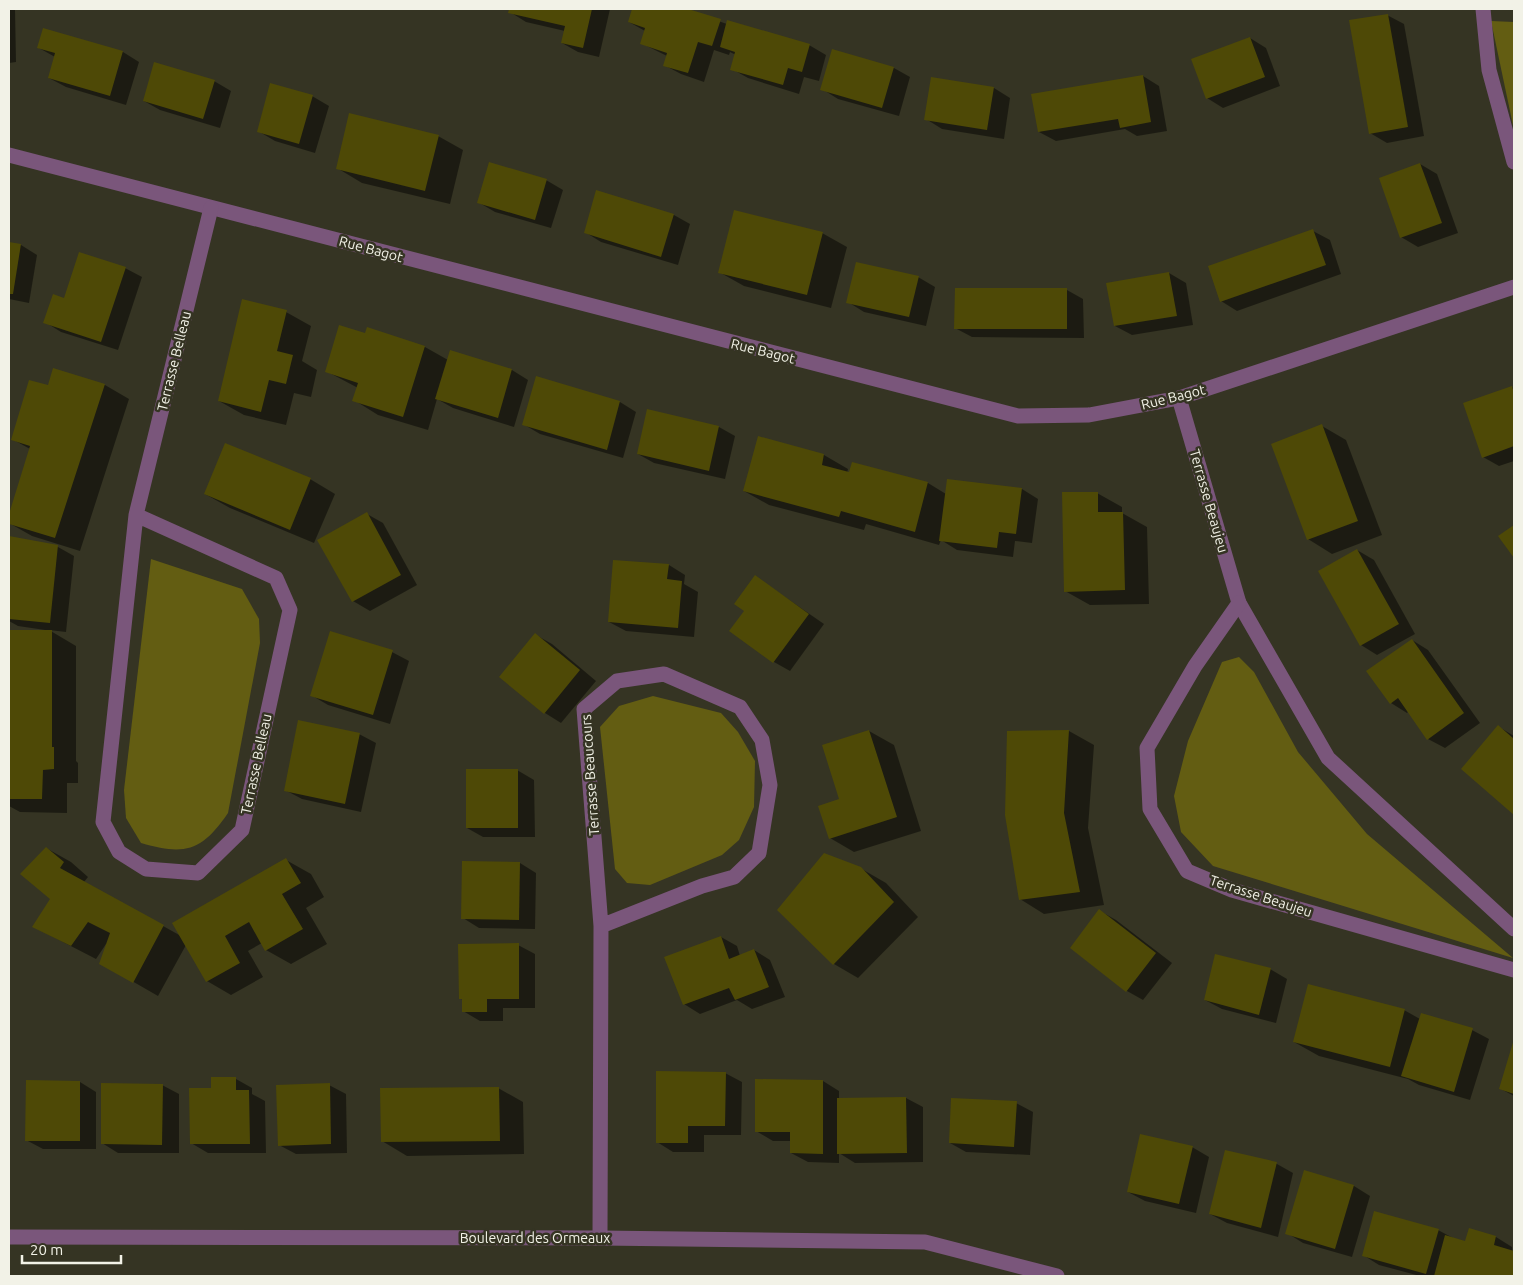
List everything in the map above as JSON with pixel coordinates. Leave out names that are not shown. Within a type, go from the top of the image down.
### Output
[{"type":"street","points":[[1483,9],[1489,70],[1514,162]]},
{"type":"street","name":"Rue Bagot","points":[[9,155],[1018,416],[1089,415],[1180,398],[1514,287]]},
{"type":"street","name":"Terrasse Belleau","points":[[136,515],[276,578],[290,610],[242,830],[198,873],[146,869],[119,852],[103,822],[136,515],[211,208]]},
{"type":"street","name":"Terrasse Beaujeu","points":[[1180,398],[1239,603],[1328,758],[1514,929]]},
{"type":"street","name":"Terrasse Beaujeu","points":[[1239,603],[1195,666],[1147,748],[1150,810],[1187,870],[1232,890],[1514,970]]},
{"type":"street","name":"Terrasse Beaucours","points":[[600,1238],[601,926],[584,709],[617,681],[664,674],[740,707],[762,740],[770,785],[759,853],[734,877],[702,886],[601,926]]},
{"type":"street","name":"Boulevard des Ormeaux","points":[[9,1237],[600,1238],[925,1242],[1057,1276]]},
{"type":"shaded area","points":[[1491,21],[1514,22],[1514,130]]},
{"type":"shaded area","points":[[151,559],[242,589],[259,619],[260,643],[228,813],[210,836],[201,843],[181,849],[156,847],[141,843],[126,818],[124,790]]},
{"type":"shaded area","points":[[1239,657],[1254,672],[1298,752],[1367,834],[1513,958],[1213,866],[1181,832],[1174,796],[1188,741],[1222,662]]},
{"type":"shaded area","points":[[653,696],[721,713],[738,732],[755,761],[754,807],[739,840],[722,855],[650,885],[627,883],[615,869],[600,727],[619,706]]},
{"type":"building","points":[[509,9],[592,9],[583,48],[561,43],[565,26],[508,13]]},
{"type":"building","points":[[632,9],[688,9],[721,19],[712,46],[698,42],[688,73],[663,66],[667,53],[640,44],[645,28],[628,22]]},
{"type":"building","points":[[1388,14],[1408,127],[1369,134],[1349,20]]},
{"type":"building","points":[[727,20],[810,44],[802,72],[788,68],[783,85],[730,70],[735,52],[720,47]]},
{"type":"building","points":[[43,28],[123,51],[110,96],[48,78],[55,53],[37,48]]},
{"type":"building","points":[[1250,37],[1265,77],[1206,99],[1191,59]]},
{"type":"building","points":[[832,49],[894,67],[882,108],[820,90]]},
{"type":"building","points":[[154,62],[215,80],[203,119],[143,101]]},
{"type":"building","points":[[1143,75],[1151,122],[1120,128],[1118,119],[1038,132],[1031,94]]},
{"type":"building","points":[[931,77],[994,87],[987,130],[924,120]]},
{"type":"building","points":[[270,83],[313,95],[299,144],[257,132]]},
{"type":"building","points":[[349,113],[439,135],[425,191],[336,169]]},
{"type":"building","points":[[489,162],[547,179],[535,220],[477,203]]},
{"type":"building","points":[[1420,163],[1442,223],[1400,238],[1379,178]]},
{"type":"building","points":[[596,190],[674,214],[661,257],[584,233]]},
{"type":"building","points":[[734,210],[823,232],[807,295],[718,273]]},
{"type":"building","points":[[1313,229],[1326,265],[1220,302],[1208,266]]},
{"type":"building","points":[[9,242],[21,244],[13,294],[9,294]]},
{"type":"building","points":[[79,252],[126,267],[101,342],[43,323],[53,294],[64,298]]},
{"type":"building","points":[[856,262],[919,276],[909,317],[846,303]]},
{"type":"building","points":[[1169,272],[1177,316],[1114,326],[1106,283]]},
{"type":"building","points":[[955,288],[1067,288],[1067,329],[954,329]]},
{"type":"building","points":[[242,299],[287,310],[277,351],[293,355],[286,384],[269,380],[261,412],[218,401]]},
{"type":"building","points":[[339,325],[365,333],[367,327],[425,346],[403,417],[352,401],[358,383],[325,372]]},
{"type":"building","points":[[450,350],[512,369],[498,418],[435,399]]},
{"type":"building","points":[[53,368],[105,384],[55,538],[9,524],[9,514],[30,446],[11,440],[29,380],[48,385]]},
{"type":"building","points":[[536,376],[620,401],[607,450],[522,425]]},
{"type":"building","points":[[1512,386],[1514,393],[1514,446],[1482,458],[1463,403]]},
{"type":"building","points":[[647,409],[719,426],[709,471],[637,454]]},
{"type":"building","points":[[1322,424],[1358,521],[1307,540],[1271,444]]},
{"type":"building","points":[[758,436],[824,454],[822,465],[849,472],[852,462],[928,482],[915,532],[841,511],[839,517],[743,491]]},
{"type":"building","points":[[225,443],[311,478],[290,530],[204,494]]},
{"type":"building","points":[[947,479],[1022,488],[1016,534],[999,532],[997,548],[939,541]]},
{"type":"building","points":[[1062,492],[1098,492],[1098,512],[1123,512],[1125,590],[1064,592]]},
{"type":"building","points":[[367,512],[401,575],[352,602],[317,540]]},
{"type":"building","points":[[1514,525],[1514,558],[1498,536]]},
{"type":"building","points":[[9,536],[58,545],[50,623],[9,619]]},
{"type":"building","points":[[1357,549],[1399,624],[1360,646],[1318,571]]},
{"type":"building","points":[[613,560],[669,564],[667,579],[682,581],[678,628],[608,622]]},
{"type":"building","points":[[755,575],[809,614],[773,663],[729,631],[744,611],[734,604]]},
{"type":"building","points":[[9,630],[52,630],[52,747],[54,747],[54,769],[43,770],[42,799],[9,799]]},
{"type":"building","points":[[330,631],[393,650],[373,715],[310,696]]},
{"type":"building","points":[[535,633],[580,670],[544,714],[499,677]]},
{"type":"building","points":[[1412,639],[1464,713],[1427,740],[1398,698],[1390,704],[1366,671]]},
{"type":"building","points":[[298,720],[360,733],[345,804],[284,791]]},
{"type":"building","points":[[1498,725],[1514,739],[1514,815],[1461,769]]},
{"type":"building","points":[[869,730],[897,817],[829,839],[818,806],[839,799],[822,745]]},
{"type":"building","points":[[1069,730],[1064,813],[1080,892],[1019,900],[1005,815],[1007,731]]},
{"type":"building","points":[[466,769],[518,769],[518,828],[466,828]]},
{"type":"building","points":[[46,847],[64,862],[60,868],[164,925],[133,983],[99,964],[110,933],[88,922],[71,946],[32,927],[50,899],[20,874]]},
{"type":"building","points":[[824,853],[861,867],[894,902],[833,965],[777,910]]},
{"type":"building","points":[[286,858],[301,883],[282,894],[303,929],[265,951],[249,922],[225,936],[240,963],[206,982],[172,923]]},
{"type":"building","points":[[462,861],[520,862],[519,920],[461,919]]},
{"type":"building","points":[[1099,909],[1156,953],[1126,992],[1070,948]]},
{"type":"building","points":[[721,936],[729,959],[754,949],[769,987],[735,1000],[729,988],[683,1005],[664,957]]},
{"type":"building","points":[[519,943],[519,999],[487,999],[487,1012],[462,1012],[462,999],[459,999],[458,944]]},
{"type":"building","points":[[1215,954],[1271,968],[1259,1015],[1204,1000]]},
{"type":"building","points":[[1308,984],[1405,1009],[1390,1067],[1293,1042]]},
{"type":"building","points":[[1421,1013],[1473,1028],[1454,1092],[1401,1076]]},
{"type":"building","points":[[1514,1039],[1514,1094],[1499,1089]]},
{"type":"building","points":[[656,1071],[726,1072],[725,1126],[688,1126],[688,1143],[656,1143]]},
{"type":"building","points":[[211,1077],[236,1077],[236,1090],[249,1090],[250,1144],[190,1144],[189,1088],[211,1088]]},
{"type":"building","points":[[755,1079],[823,1080],[823,1154],[790,1153],[790,1132],[755,1132]]},
{"type":"building","points":[[26,1080],[80,1081],[80,1141],[25,1141]]},
{"type":"building","points":[[101,1083],[163,1084],[162,1145],[101,1144]]},
{"type":"building","points":[[330,1083],[331,1144],[278,1146],[276,1085]]},
{"type":"building","points":[[499,1087],[500,1141],[381,1142],[380,1088]]},
{"type":"building","points":[[906,1097],[907,1153],[837,1154],[837,1098]]},
{"type":"building","points":[[951,1098],[1017,1101],[1014,1147],[949,1143]]},
{"type":"building","points":[[1140,1134],[1193,1146],[1179,1204],[1127,1192]]},
{"type":"building","points":[[1225,1150],[1277,1162],[1261,1228],[1209,1214]]},
{"type":"building","points":[[1304,1170],[1354,1185],[1335,1249],[1285,1234]]},
{"type":"building","points":[[1374,1211],[1439,1229],[1426,1274],[1362,1256]]},
{"type":"building","points":[[1469,1228],[1496,1236],[1494,1245],[1514,1251],[1514,1276],[1434,1276],[1445,1235],[1465,1241]]}]
